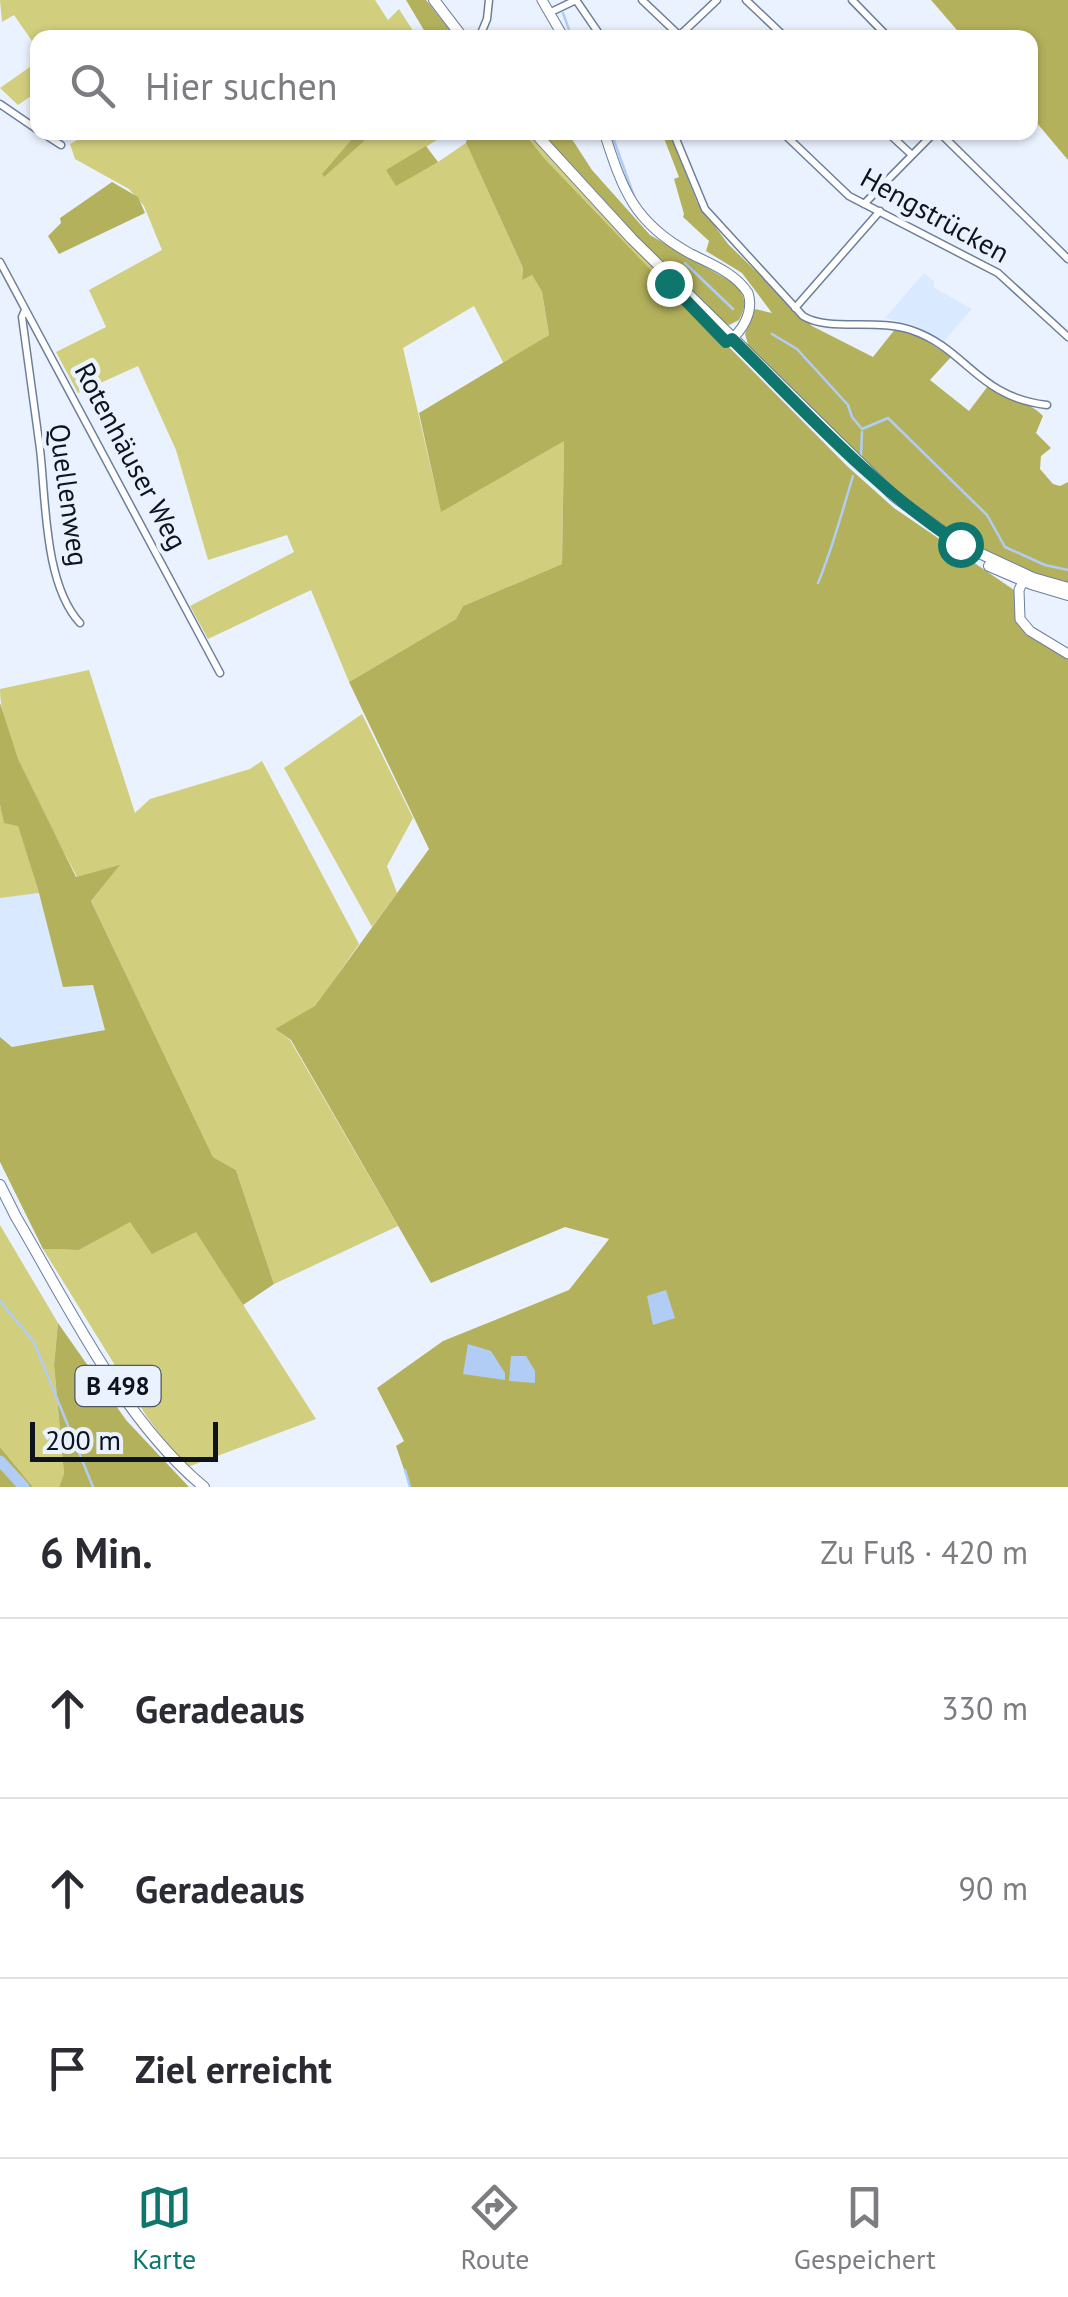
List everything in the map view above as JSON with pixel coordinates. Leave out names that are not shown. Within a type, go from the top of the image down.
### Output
[{"type":"main road","points":[[434,0],[457,30]]},
{"type":"main road","points":[[541,140],[662,275],[854,461],[910,510],[1025,585]]},
{"type":"main road","points":[[729,339],[890,502],[958,549],[1025,585],[1068,591]]},
{"type":"main road","name":"B 498","points":[[0,1185],[16,1218],[131,1406],[175,1462],[204,1487]]},
{"type":"street","points":[[482,30],[488,19],[488,0]]},
{"type":"street","points":[[542,0],[560,30]]},
{"type":"street","points":[[550,12],[576,0],[597,30]]},
{"type":"street","points":[[642,0],[674,30]]},
{"type":"street","points":[[688,30],[717,0]]},
{"type":"street","points":[[746,0],[778,30]]},
{"type":"street","points":[[852,0],[881,30]]},
{"type":"street","points":[[0,104],[30,125]]},
{"type":"street","points":[[53,140],[61,145]]},
{"type":"street","points":[[607,140],[624,190],[648,225],[669,242],[732,276],[744,288],[750,305],[743,323],[729,339]]},
{"type":"street","points":[[676,140],[705,209],[795,308],[820,324],[871,322],[914,331],[942,346],[1005,396],[1046,406]]},
{"type":"street","name":"Hengstrücken","points":[[790,140],[849,196],[998,273],[1068,336]]},
{"type":"street","points":[[896,140],[912,155]]},
{"type":"street","points":[[864,204],[928,140]]},
{"type":"street","points":[[945,140],[1068,260]]},
{"type":"street","points":[[795,308],[880,211]]},
{"type":"street","name":"Rotenhäuser Weg","points":[[0,262],[220,673]]},
{"type":"street","name":"Quellenweg","points":[[26,309],[22,317],[48,528],[58,581],[80,624]]},
{"type":"street","points":[[1025,585],[1018,615],[1025,627],[1068,654]]},
{"type":"shaded area","points":[[0,0],[375,0],[388,20],[399,9],[412,30],[30,30],[30,38],[14,15],[2,22]]},
{"type":"shaded area","points":[[406,0],[426,0],[450,30],[424,30]]},
{"type":"shaded area","points":[[931,0],[1068,0],[1068,160],[1038,124],[1038,30],[957,30]]},
{"type":"shaded area","points":[[30,67],[30,97],[18,105],[0,88]]},
{"type":"shaded area","points":[[78,140],[437,140],[387,171],[438,162],[466,143],[523,268],[522,279],[532,275],[542,292],[549,335],[504,364],[474,306],[403,348],[441,511],[564,440],[562,564],[463,606],[456,619],[349,682],[311,590],[208,639],[190,606],[294,552],[287,535],[208,560],[176,450],[138,366],[78,393],[56,352],[106,327],[89,290],[162,250],[144,206],[129,189],[75,159],[70,144]]},
{"type":"shaded area","points":[[351,140],[365,140],[324,177],[322,174]]},
{"type":"shaded area","points":[[530,140],[536,140],[715,333],[710,333]]},
{"type":"shaded area","points":[[530,140],[710,332],[847,466],[894,508],[1014,590],[1022,625],[1068,658],[1068,1487],[410,1487],[396,1446],[404,1441],[377,1388],[443,1341],[569,1290],[609,1239],[565,1227],[431,1283],[291,1040],[275,1029],[315,1006],[429,849],[349,682],[456,619],[463,606],[562,564],[564,441],[441,512],[419,413],[549,335],[542,292],[532,275],[522,280],[523,268],[466,143]]},
{"type":"shaded area","points":[[546,140],[573,140],[592,170],[650,235],[735,284],[744,301],[739,320],[729,325],[719,321]]},
{"type":"shaded area","points":[[665,140],[672,140],[697,202],[728,244],[812,326],[873,357],[896,328],[914,333],[951,357],[930,380],[969,411],[988,386],[1043,416],[1036,433],[1051,448],[1041,456],[1040,469],[1053,484],[1068,482],[1068,584],[986,555],[931,522],[850,451],[749,348],[745,334],[755,309],[772,313],[742,273],[706,251],[709,241],[683,217],[674,179],[679,177]]},
{"type":"shaded area","points":[[426,146],[438,162],[396,186],[386,170]]},
{"type":"shaded area","points":[[112,182],[138,197],[145,213],[59,254],[48,236],[61,223],[60,218]]},
{"type":"shaded area","points":[[924,273],[934,281],[934,288],[972,309],[944,341],[911,324],[885,318]]},
{"type":"shaded area","points":[[89,670],[135,813],[150,799],[250,769],[262,761],[359,944],[315,1007],[275,1029],[290,1040],[398,1226],[274,1284],[236,1170],[213,1157],[91,901],[119,866],[77,877],[29,785],[9,735],[0,689]]},
{"type":"shaded area","points":[[0,703],[18,759],[76,877],[120,865],[91,901],[213,1157],[236,1170],[274,1284],[243,1305],[196,1232],[152,1254],[130,1222],[79,1250],[43,1249],[0,1162],[0,1037],[12,1047],[105,1030],[93,985],[63,987],[18,826],[4,823],[0,805]]},
{"type":"shaded area","points":[[362,714],[413,818],[387,866],[397,893],[372,927],[284,768]]},
{"type":"shaded area","points":[[0,805],[4,822],[18,825],[39,893],[0,898]]},
{"type":"shaded area","points":[[39,893],[63,986],[93,985],[106,1031],[12,1047],[0,1037],[0,898]]},
{"type":"shaded area","points":[[130,1221],[196,1231],[316,1419],[185,1468],[147,1417],[43,1249],[79,1250]]},
{"type":"shaded area","points":[[0,1225],[58,1323],[54,1365],[64,1475],[59,1487],[33,1487],[0,1447]]},
{"type":"shaded area","points":[[58,1323],[126,1420],[189,1487],[59,1487],[64,1474],[54,1365]]},
{"type":"shaded area","points":[[0,1447],[33,1487],[0,1487]]},
{"type":"water","points":[[666,1290],[675,1318],[653,1325],[647,1296]]},
{"type":"water","points":[[468,1344],[491,1351],[505,1373],[505,1380],[463,1374]]},
{"type":"water","points":[[511,1356],[526,1356],[535,1371],[535,1383],[509,1381]]},
{"type":"waterway","points":[[563,13],[569,30]]},
{"type":"waterway","points":[[614,140],[634,196]]},
{"type":"waterway","points":[[685,263],[733,309]]},
{"type":"waterway","points":[[772,334],[797,349],[848,405],[862,429],[888,418],[987,515],[1005,547],[1045,565],[1068,570]]},
{"type":"waterway","points":[[861,455],[862,432]]},
{"type":"waterway","points":[[818,583],[853,476]]},
{"type":"waterway","points":[[0,1301],[34,1342],[93,1487]]},
{"type":"waterway","points":[[0,1461],[24,1487]]},
{"type":"waterway","points":[[405,1470],[410,1487]]},
{"type":"route","points":[[669,283],[726,342],[732,339],[874,479],[931,526],[960,544]]}]
